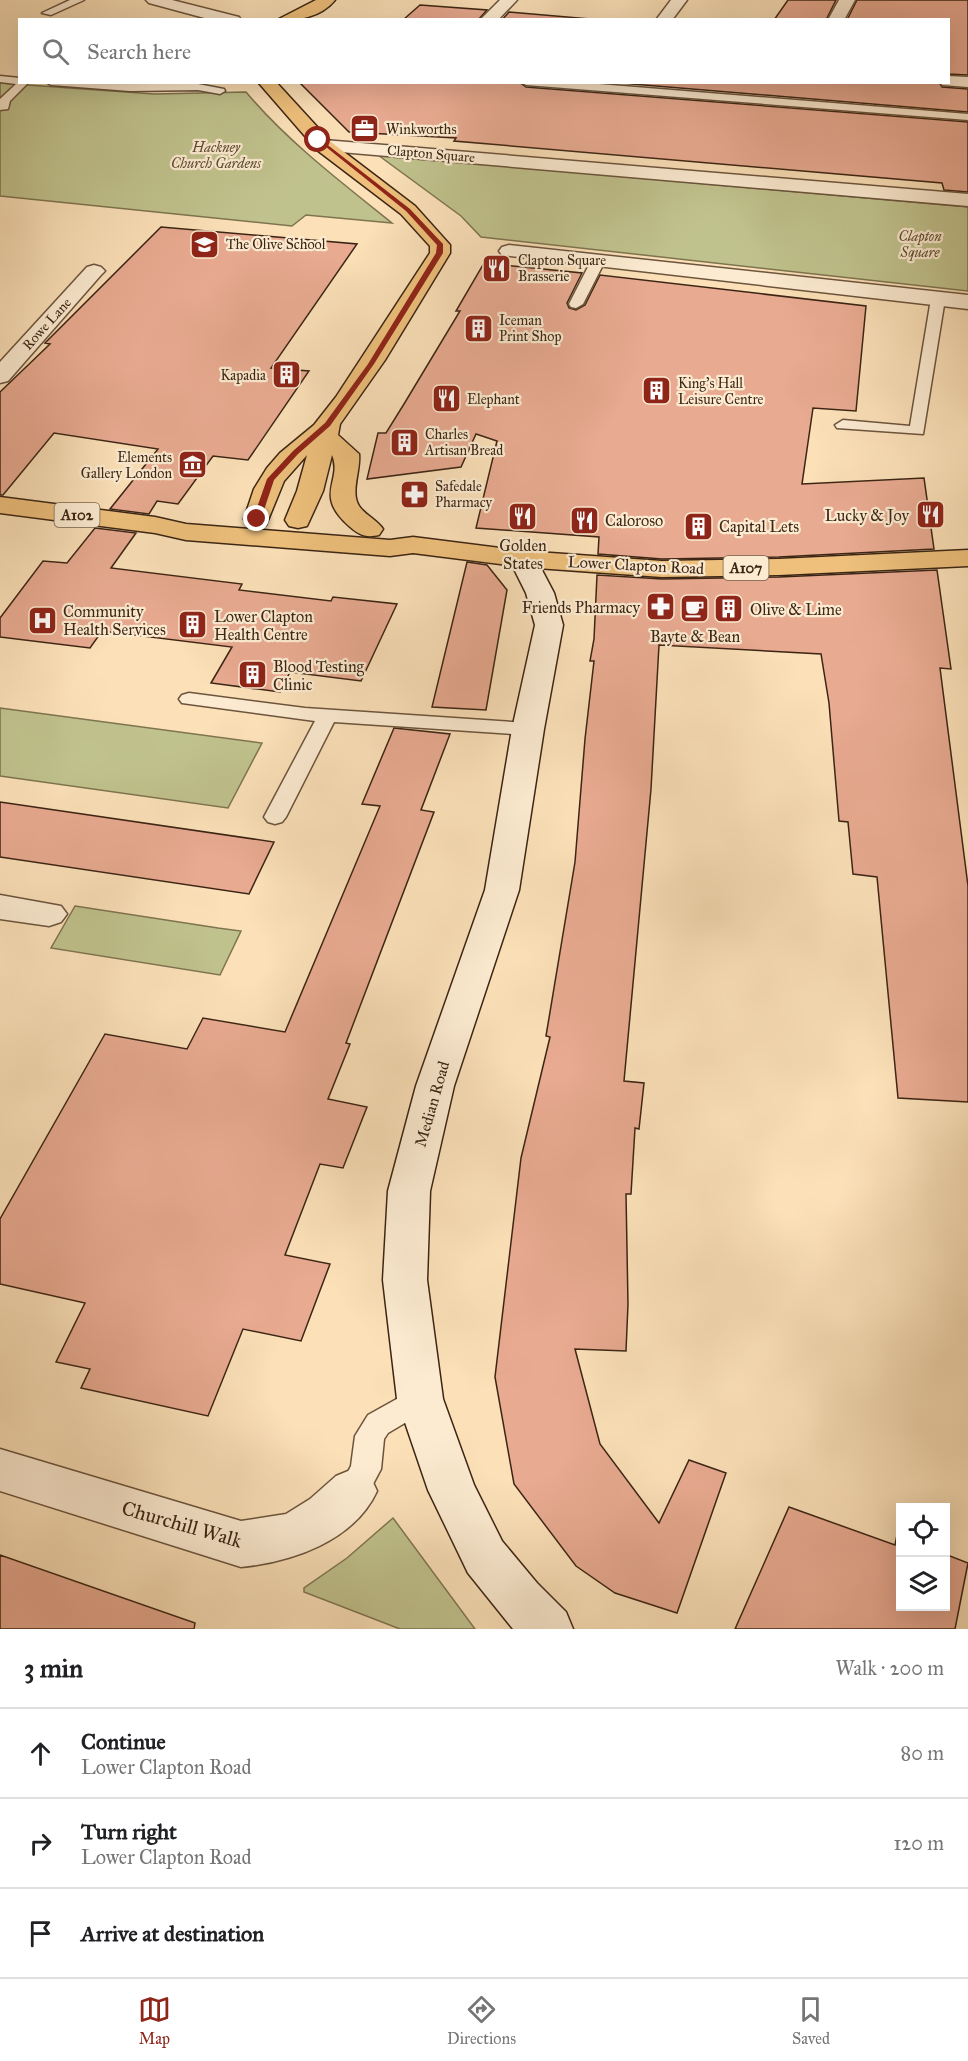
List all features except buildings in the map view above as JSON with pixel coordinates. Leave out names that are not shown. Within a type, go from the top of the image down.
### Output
[{"type":"main road","points":[[305,16],[327,0]]},
{"type":"main road","points":[[268,84],[324,146],[408,210],[440,245],[440,253],[415,294],[326,431],[310,491],[293,529]]},
{"type":"main road","points":[[326,431],[346,454],[348,464],[343,495],[346,506],[365,528]]},
{"type":"main road","points":[[255,529],[271,479],[295,453],[326,431]]},
{"type":"main road","name":"A102","points":[[0,505],[155,525],[186,532],[255,529]]},
{"type":"main road","name":"Lower Clapton Road","points":[[255,529],[365,528],[400,537],[413,545]]},
{"type":"main road","name":"Lower Clapton Road","points":[[293,529],[390,548],[413,545],[523,559],[662,569],[967,560]]},
{"type":"street","points":[[154,0],[225,18]]},
{"type":"street","points":[[490,18],[509,0]]},
{"type":"street","points":[[666,18],[679,0]]},
{"type":"street","points":[[837,18],[847,0]]},
{"type":"street","points":[[950,81],[968,82]]},
{"type":"street","name":"Clapton Square","points":[[324,146],[440,150],[968,200]]},
{"type":"street","points":[[509,251],[968,302]]},
{"type":"street","name":"Rowe Lane","points":[[0,376],[94,271]]},
{"type":"street","name":"Median Road","points":[[523,559],[540,593],[549,625],[528,729],[502,890],[435,1086],[409,1191],[405,1280],[420,1399],[452,1490],[485,1557],[519,1600],[548,1629]]},
{"type":"street","points":[[0,907],[49,914]]},
{"type":"street","name":"Churchill Walk","points":[[0,1470],[241,1544],[268,1542],[295,1536],[325,1517],[353,1491]]},
{"type":"lane","points":[[47,13],[79,0]]},
{"type":"lane","points":[[0,80],[18,81]]},
{"type":"lane","points":[[2,107],[5,100],[22,84]]},
{"type":"lane","points":[[77,84],[130,88],[198,87],[220,91]]},
{"type":"lane","points":[[551,84],[968,117]]},
{"type":"lane","points":[[576,304],[598,261]]},
{"type":"lane","points":[[843,425],[917,431],[938,299]]},
{"type":"lane","points":[[189,699],[304,714],[528,729]]},
{"type":"lane","points":[[275,817],[328,714]]},
{"type":"lane","points":[[353,1491],[366,1469],[370,1436],[378,1424],[420,1399]]},
{"type":"green space","name":"Hackney Church Gardens","points":[[0,83],[154,94],[246,92],[297,145],[392,223],[306,215],[292,226],[0,196]]},
{"type":"green space","name":"Clapton Square","points":[[378,155],[968,207],[968,291],[481,237],[461,216]]},
{"type":"green space","points":[[0,708],[262,743],[228,808],[0,776]]},
{"type":"green space","points":[[75,906],[241,931],[220,975],[51,948]]},
{"type":"green space","points":[[393,1518],[475,1629],[400,1629],[304,1592],[304,1588],[347,1558]]},
{"type":"place","name":"Winkworths","points":[[365,129]]},
{"type":"place","name":"The Olive School","points":[[205,244]]},
{"type":"place","name":"Clapton Square Brasserie","points":[[497,268]]},
{"type":"place","name":"Iceman Print Shop","points":[[478,328]]},
{"type":"place","name":"Kapadia","points":[[287,375]]},
{"type":"place","name":"King's Hall Leisure Centre","points":[[657,391]]},
{"type":"place","name":"Elephant","points":[[446,399]]},
{"type":"place","name":"Charles Artisan Bread","points":[[404,442]]},
{"type":"place","name":"Elements Gallery London","points":[[193,465]]},
{"type":"place","name":"Safedale Pharmacy","points":[[414,494]]},
{"type":"place","name":"Lucky & Joy","points":[[930,515]]},
{"type":"place","name":"Golden States","points":[[523,517]]},
{"type":"place","name":"Caloroso","points":[[584,520]]},
{"type":"place","name":"Capital Lets","points":[[698,526]]},
{"type":"place","name":"Friends Pharmacy","points":[[661,607]]},
{"type":"place","name":"Bayte & Bean","points":[[695,608]]},
{"type":"place","name":"Olive & Lime","points":[[729,609]]},
{"type":"place","name":"Community Health Services","points":[[42,620]]},
{"type":"place","name":"Lower Clapton Health Centre","points":[[193,625]]},
{"type":"place","name":"Blood Testing Clinic","points":[[252,675]]},
{"type":"route","points":[[257,519],[271,479],[295,453],[328,425],[371,364],[440,253],[440,245],[408,210],[318,140]]}]
